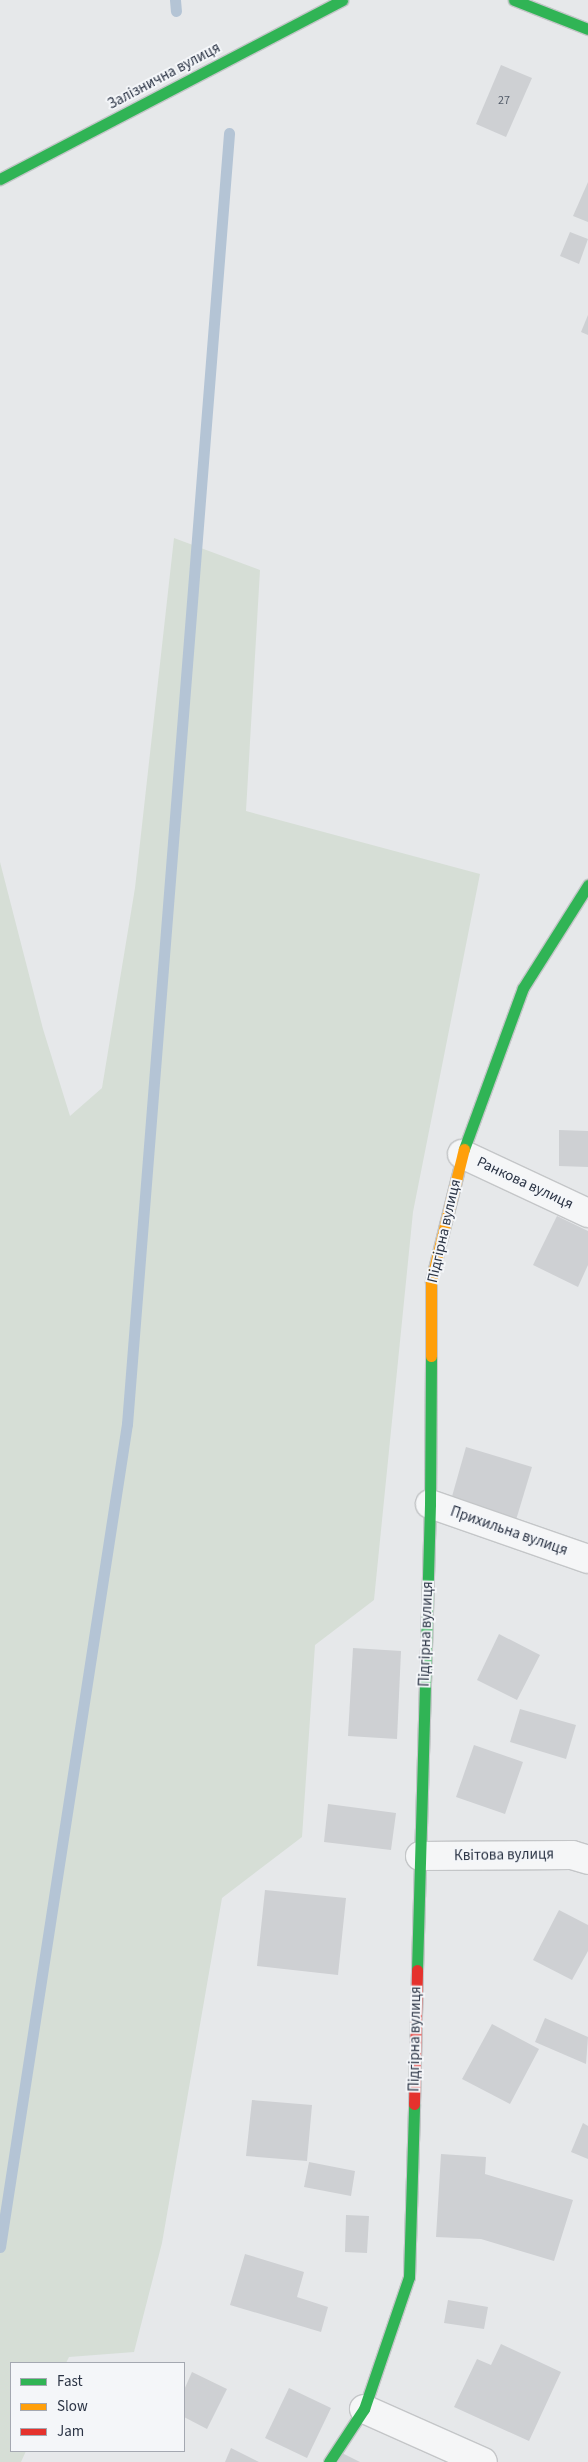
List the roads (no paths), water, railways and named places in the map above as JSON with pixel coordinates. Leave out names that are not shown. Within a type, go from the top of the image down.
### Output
[{"type":"street","name":"Залізнична вулиця","points":[[0,179],[342,0]]},
{"type":"street","points":[[514,0],[588,29]]},
{"type":"street","name":"Підгірна вулиця","points":[[328,2462],[364,2409],[409,2277],[430,1504],[431,1281],[462,1154],[523,988],[588,885]]},
{"type":"street","name":"Ранкова вулиця","points":[[462,1154],[588,1213]]},
{"type":"street","name":"Прихильна вулиця","points":[[430,1504],[588,1559]]},
{"type":"street","name":"Квітова вулиця","points":[[420,1856],[572,1854],[588,1860]]},
{"type":"street","points":[[364,2409],[483,2462]]},
{"type":"waterway","points":[[175,0],[176,11]]},
{"type":"waterway","points":[[0,2247],[127,1424],[229,133]]}]
